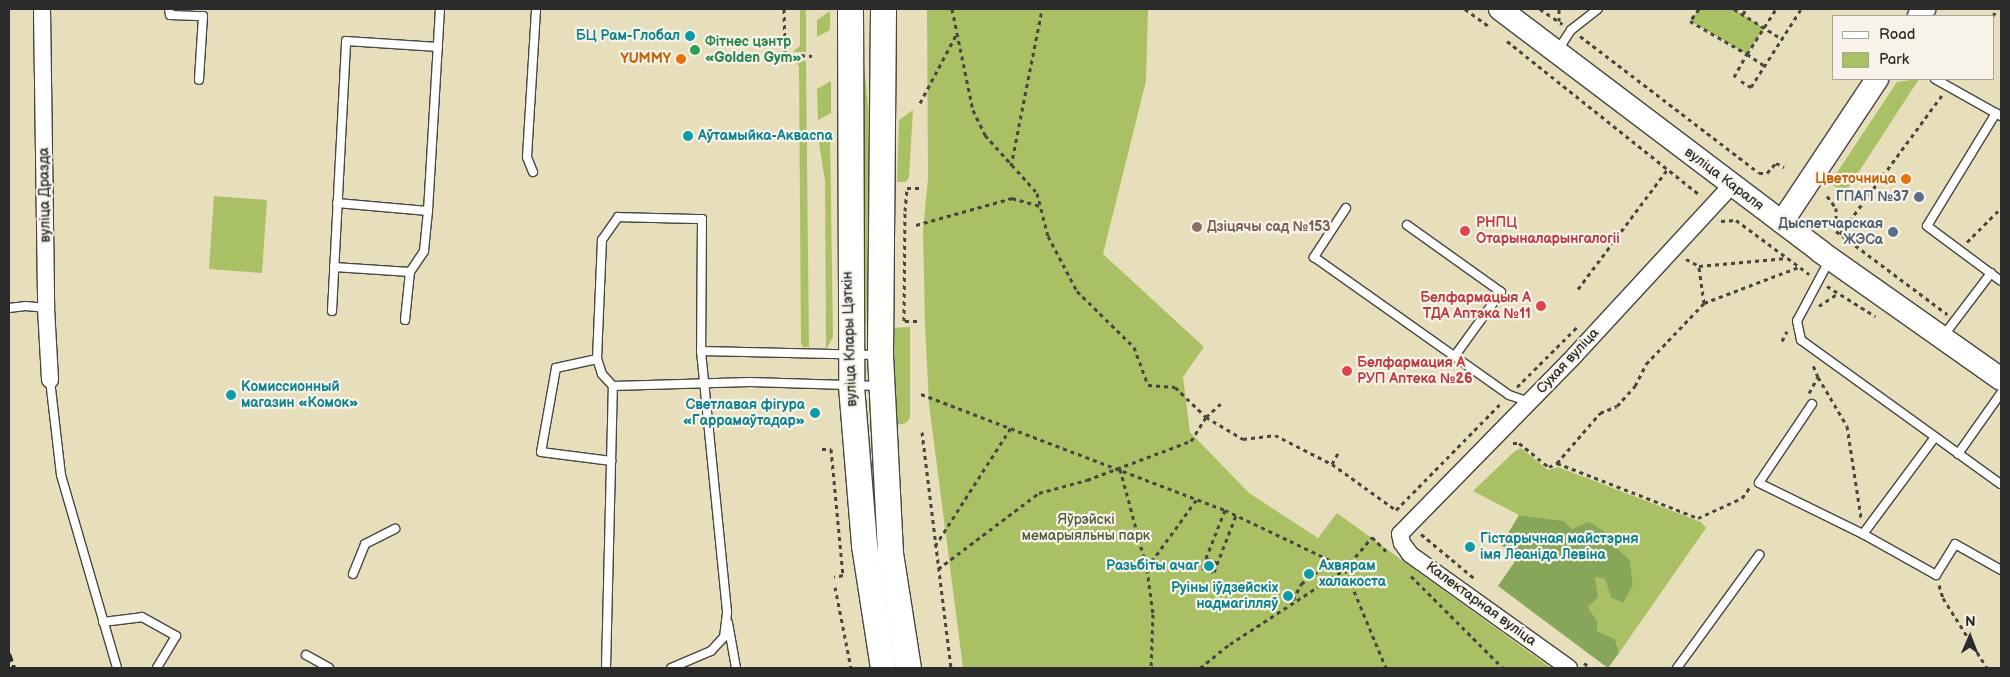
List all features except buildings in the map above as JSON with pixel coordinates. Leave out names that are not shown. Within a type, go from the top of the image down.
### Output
[{"type":"main road","name":"вуліца Клары Цэткін","points":[[850,9],[851,386],[864,545],[883,668]]},
{"type":"main road","points":[[883,9],[881,386],[890,553],[908,668]]},
{"type":"main road","name":"вуліца Караля","points":[[1496,19],[1557,52],[1830,258],[1949,328],[2001,379]]},
{"type":"main road","points":[[1782,222],[1876,80]]},
{"type":"street","name":"вуліца Дразда","points":[[42,9],[46,308],[50,380]]},
{"type":"street","name":"Сухая вуліца","points":[[1400,534],[1530,402],[1732,185]]},
{"type":"street","name":"Калектарная вуліца","points":[[1400,534],[1402,543],[1410,554],[1573,663]]},
{"type":"lane","points":[[169,9],[170,15],[203,16],[199,80]]},
{"type":"lane","points":[[405,320],[410,272],[424,251],[440,9]]},
{"type":"lane","points":[[532,172],[527,157],[536,9]]},
{"type":"lane","points":[[1557,52],[1572,30],[1598,9]]},
{"type":"lane","points":[[332,311],[346,41],[438,46]]},
{"type":"lane","points":[[1937,80],[1999,115],[1927,226],[2001,281]]},
{"type":"lane","points":[[337,203],[428,211]]},
{"type":"lane","points":[[1346,208],[1314,256],[1509,395],[1530,402]]},
{"type":"lane","points":[[606,668],[613,386],[602,374],[597,359],[602,240],[618,216],[702,219],[700,352],[727,613],[736,668]]},
{"type":"lane","points":[[1407,225],[1501,292],[1454,357]]},
{"type":"lane","points":[[1830,258],[1797,321],[1801,340],[2001,484]]},
{"type":"lane","points":[[334,267],[410,272]]},
{"type":"lane","points":[[1949,328],[1991,273]]},
{"type":"lane","points":[[9,308],[26,306],[46,308]]},
{"type":"lane","points":[[700,352],[880,355]]},
{"type":"lane","points":[[597,359],[556,368],[541,452],[611,462]]},
{"type":"lane","points":[[50,380],[61,475],[117,668]]},
{"type":"lane","points":[[613,386],[750,382],[881,386]]},
{"type":"lane","points":[[1958,454],[2001,393]]},
{"type":"lane","points":[[1812,404],[1759,483],[1863,534],[1936,575],[1955,544],[2001,570]]},
{"type":"lane","points":[[1863,534],[1935,437]]},
{"type":"lane","points":[[353,574],[365,544],[395,529]]},
{"type":"lane","points":[[1677,668],[1758,555]]},
{"type":"lane","points":[[671,668],[711,652],[724,637],[727,613]]},
{"type":"lane","points":[[104,622],[142,617],[176,636],[157,668]]},
{"type":"lane","points":[[306,655],[329,668]]},
{"type":"path","points":[[784,9],[785,54],[812,56]]},
{"type":"path","points":[[952,9],[973,110],[985,134],[1011,167],[1037,193],[1048,236],[1077,291],[1134,347],[1148,385],[1175,387],[1206,417],[1243,439],[1275,435],[1332,464],[1396,510],[1580,323]]},
{"type":"path","points":[[1011,167],[1042,9]]},
{"type":"path","points":[[1465,9],[1496,19]]},
{"type":"path","points":[[1540,9],[1572,30],[1760,173],[1767,173],[1776,162],[1784,167]]},
{"type":"path","points":[[1559,22],[1560,9]]},
{"type":"path","points":[[1699,9],[1690,21],[1765,66]]},
{"type":"path","points":[[1734,9],[1782,39]]},
{"type":"path","points":[[1742,14],[1746,9]]},
{"type":"path","points":[[1734,77],[1776,9]]},
{"type":"path","points":[[1741,81],[1751,87],[1801,9]]},
{"type":"path","points":[[920,103],[957,32]]},
{"type":"path","points":[[1499,35],[1703,198],[1696,205]]},
{"type":"path","points":[[1840,234],[1949,86]]},
{"type":"path","points":[[1578,290],[1667,170]]},
{"type":"path","points":[[917,321],[904,320],[905,211],[907,188],[920,188]]},
{"type":"path","points":[[1827,196],[1836,208],[1836,231],[1949,328]]},
{"type":"path","points":[[916,225],[1012,198],[1040,206]]},
{"type":"path","points":[[1960,250],[2001,208]]},
{"type":"path","points":[[1714,227],[1720,221],[1736,220],[1805,271]]},
{"type":"path","points":[[1689,251],[1683,257],[1699,266],[1787,258]]},
{"type":"path","points":[[1699,266],[1704,303]]},
{"type":"path","points":[[1512,443],[1519,443],[1549,467],[1556,464],[1600,413],[1623,399],[1635,386],[1646,364],[1704,303],[1799,267]]},
{"type":"path","points":[[1818,352],[1812,360],[1818,377],[1847,426],[1863,534]]},
{"type":"path","points":[[1803,402],[1818,377]]},
{"type":"path","points":[[920,394],[1012,426],[1225,510],[1332,561],[1345,569],[1386,668]]},
{"type":"path","points":[[938,569],[1039,493],[1120,469],[1191,441],[1206,417],[1224,401]]},
{"type":"path","points":[[935,547],[1012,426]]},
{"type":"path","points":[[922,432],[935,547],[952,668]]},
{"type":"path","points":[[1506,449],[1512,443],[1516,434]]},
{"type":"path","points":[[822,449],[831,449],[844,575],[834,577]]},
{"type":"path","points":[[1332,464],[1338,453]]},
{"type":"path","points":[[1556,464],[1698,518],[1742,498],[1753,482]]},
{"type":"path","points":[[1120,469],[1147,569],[1154,614],[1151,668]]},
{"type":"path","points":[[1147,569],[1197,499]]},
{"type":"path","points":[[1225,510],[1202,568],[1214,572],[1236,515]]},
{"type":"path","points":[[1427,527],[1420,534],[1479,582]]},
{"type":"path","points":[[1200,668],[1293,602],[1345,569],[1372,537],[1393,558]]},
{"type":"path","points":[[1206,558],[1217,563]]},
{"type":"path","points":[[1293,602],[1301,584],[1332,561]]},
{"type":"path","points":[[1406,572],[1502,668]]},
{"type":"path","points":[[1936,575],[1943,598],[1987,668]]},
{"type":"path","points":[[835,587],[851,668]]},
{"type":"path","points":[[1573,663],[1591,668]]},
{"type":"green space","points":[[800,9],[806,9],[806,52],[793,52],[800,46]]},
{"type":"green space","points":[[860,9],[864,9],[864,66],[872,140],[866,324],[862,329]]},
{"type":"green space","name":"Яўрэйскі мемарыяльны парк","points":[[927,9],[1148,9],[1146,81],[1103,254],[1204,347],[1183,377],[1190,432],[1249,493],[1318,538],[1337,513],[1551,668],[963,668],[929,404],[923,230],[928,179]]},
{"type":"green space","points":[[1699,9],[1734,9],[1764,28],[1747,54],[1690,21]]},
{"type":"green space","points":[[830,11],[830,30],[817,37],[817,20]]},
{"type":"green space","points":[[793,60],[806,61],[809,347],[803,347],[801,343],[799,66]]},
{"type":"green space","points":[[1918,80],[1845,193],[1830,183],[1897,82]]},
{"type":"green space","points":[[831,81],[831,113],[818,120],[817,89]]},
{"type":"green space","points":[[913,110],[909,177],[906,182],[897,182],[899,120]]},
{"type":"green space","points":[[830,132],[833,337],[826,349],[825,181],[819,143]]},
{"type":"green space","points":[[214,196],[267,200],[262,273],[209,269]]},
{"type":"green space","points":[[910,327],[910,418],[906,423],[897,425],[893,328]]},
{"type":"green space","points":[[1521,448],[1548,470],[1558,467],[1701,522],[1706,528],[1619,653],[1615,639],[1597,631],[1597,621],[1588,607],[1595,577],[1605,579],[1611,598],[1622,603],[1633,585],[1630,560],[1615,546],[1612,536],[1572,529],[1564,521],[1519,515],[1473,491],[1515,451]]},
{"type":"green space","points":[[1519,515],[1564,521],[1572,529],[1589,522],[1612,536],[1615,546],[1630,560],[1633,585],[1623,603],[1611,598],[1605,579],[1595,577],[1598,597],[1588,607],[1597,621],[1597,631],[1615,639],[1619,653],[1608,668],[1498,586],[1518,557],[1501,545]]},
{"type":"railway","points":[[9,654],[14,668]]},
{"type":"place","name":"БЦ Рам-Глобал","points":[[690,36]]},
{"type":"place","name":"Фітнес цэнтр «Golden Gym»","points":[[695,50]]},
{"type":"place","name":"YUMMY","points":[[681,59]]},
{"type":"place","name":"Аўтамыйка-Акваспа","points":[[688,136]]},
{"type":"place","name":"Цветочница","points":[[1906,179]]},
{"type":"place","name":"ГПАП №37","points":[[1919,197]]},
{"type":"place","name":"Дзіцячы сад №153","points":[[1197,227]]},
{"type":"place","name":"РНПЦ Отарыналарынгалогіі","points":[[1465,231]]},
{"type":"place","name":"Дыспетчарская ЖЭСа","points":[[1893,232]]},
{"type":"place","name":"Белфармацыя А ТДА Аптэка №11","points":[[1541,306]]},
{"type":"place","name":"Белфармация А РУП Аптека №26","points":[[1347,371]]},
{"type":"place","name":"Комиссионный магазин «Комок»","points":[[231,395]]},
{"type":"place","name":"Светлавая фігура «Гаррамаўтадар»","points":[[815,413]]},
{"type":"place","name":"Гістарычная майстэрня імя Леаніда Левіна","points":[[1470,547]]},
{"type":"place","name":"Разьбіты ачаг","points":[[1209,566]]},
{"type":"place","name":"Ахвярам халакоста","points":[[1309,574]]},
{"type":"place","name":"Руіны іўдзейскіх надмагілляў","points":[[1288,596]]}]
